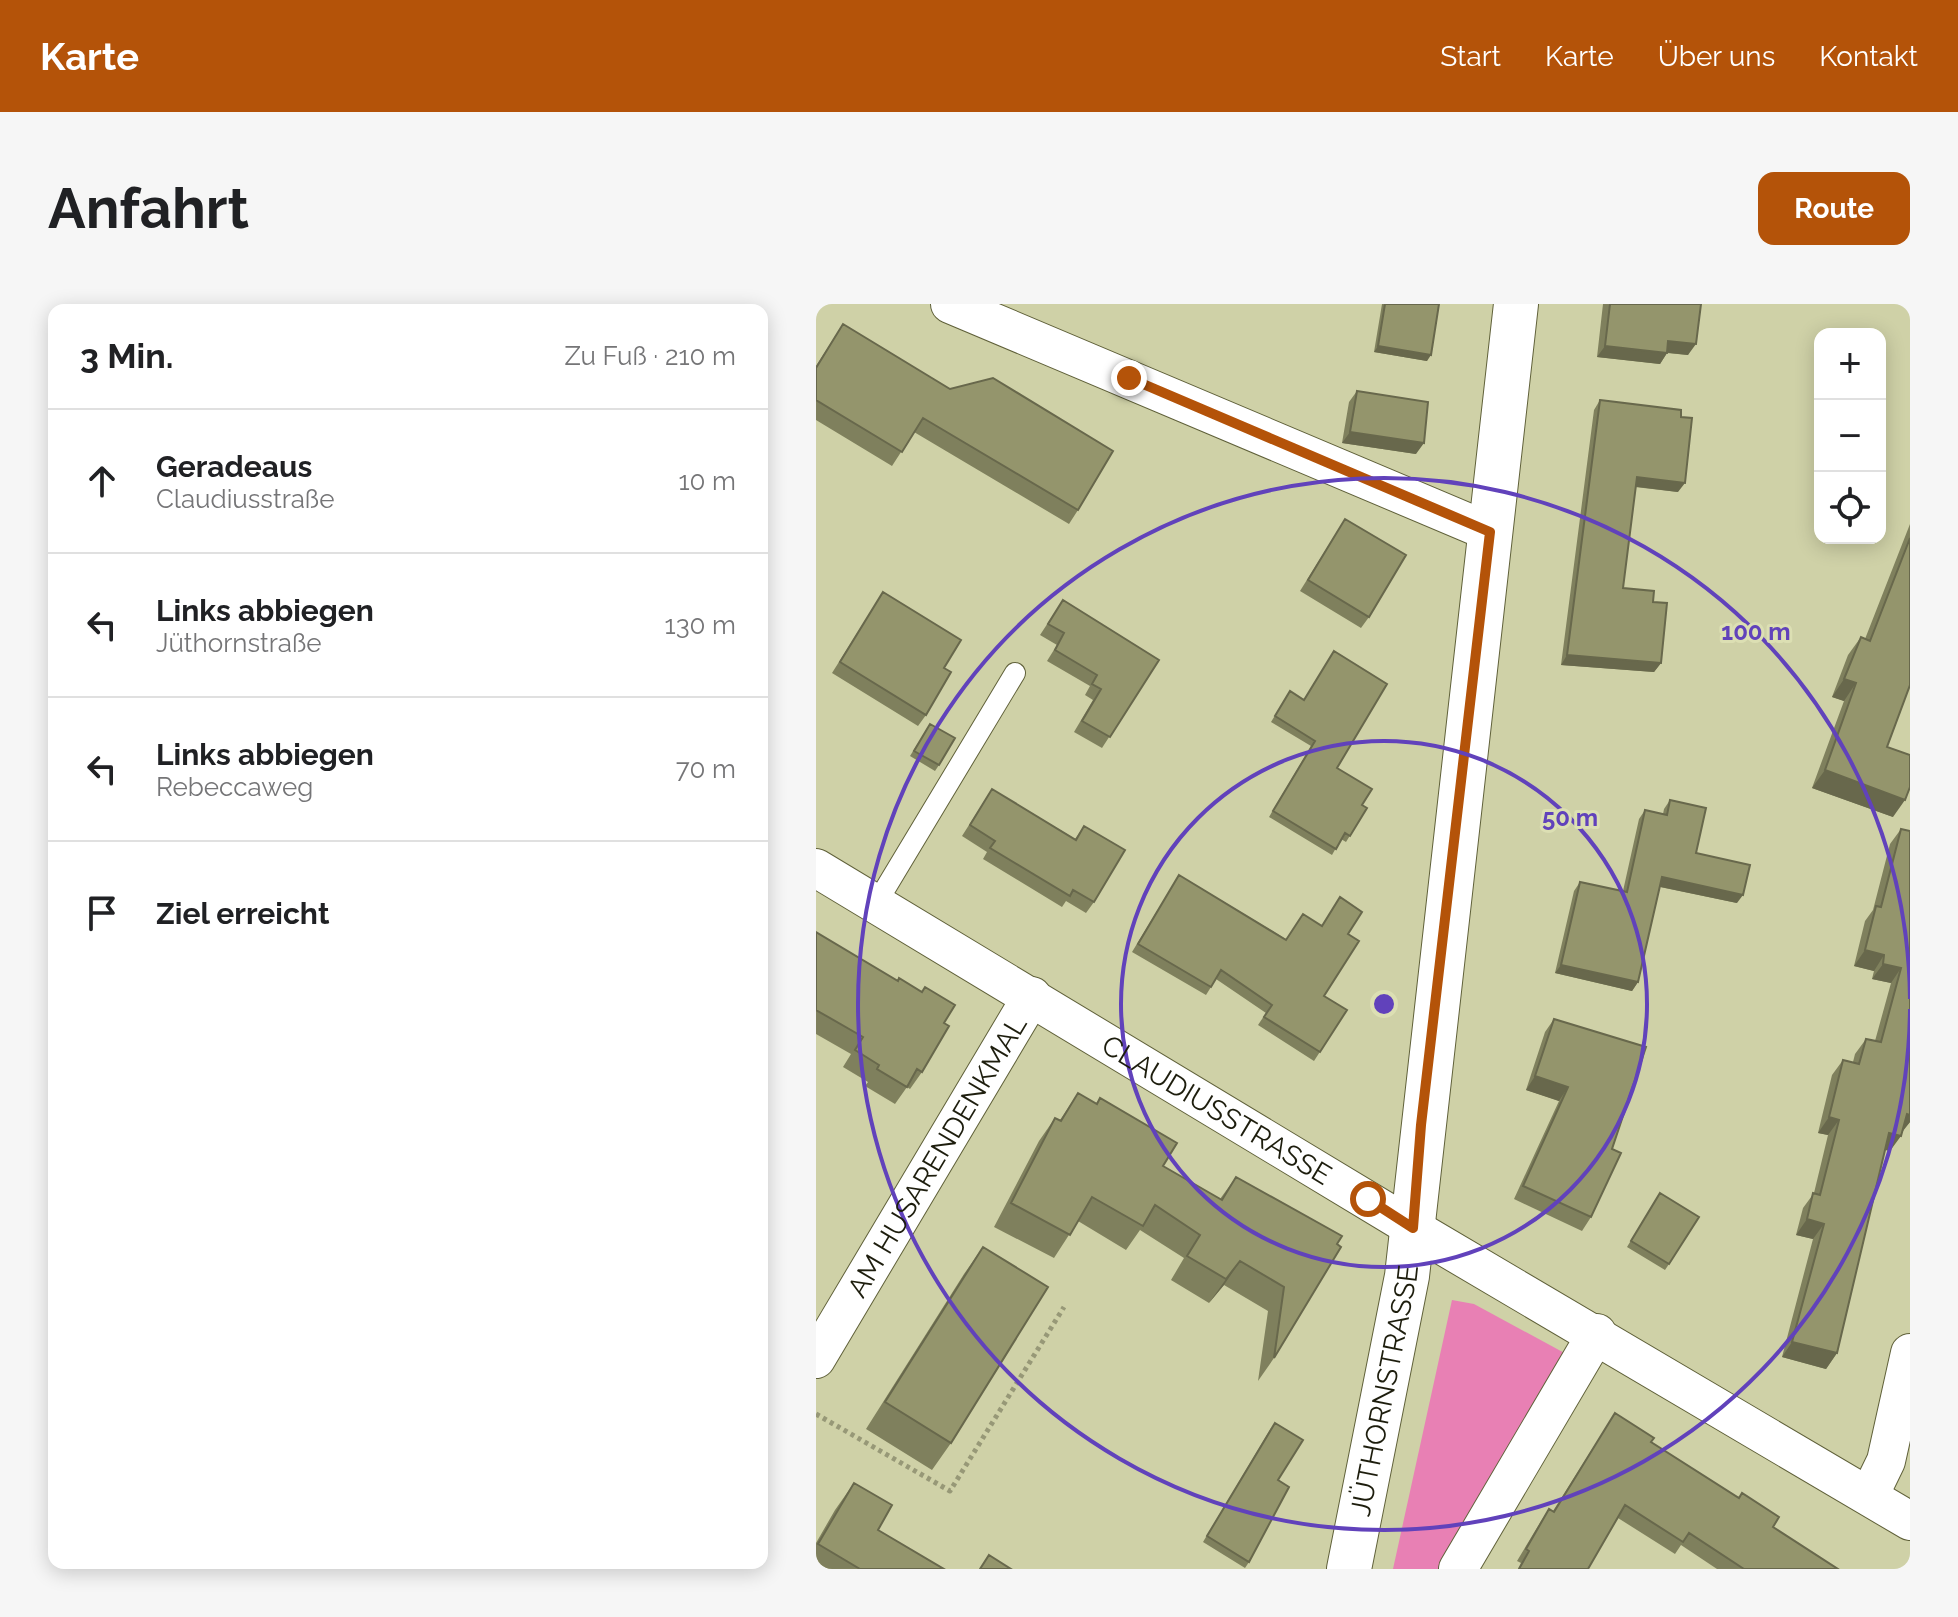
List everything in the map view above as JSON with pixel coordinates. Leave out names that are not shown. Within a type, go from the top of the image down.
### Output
[{"type":"street","points":[[950,304],[1490,532]]},
{"type":"street","name":"JÜTHORNSTRASSE","points":[[1349,1569],[1398,1331],[1413,1228],[1421,1125],[1516,304]]},
{"type":"street","name":"CLAUDIUSSTRASSE","points":[[816,868],[1413,1228],[1597,1333],[1910,1521]]},
{"type":"street","name":"AM HUSARENDENKMAL","points":[[816,1359],[1032,996]]},
{"type":"street","points":[[1458,1569],[1597,1333]]},
{"type":"street","points":[[1869,1496],[1886,1461],[1910,1353]]},
{"type":"lane","points":[[876,904],[1015,673]]},
{"type":"path","points":[[816,1414],[950,1491],[1064,1307]]},
{"type":"shaded area","points":[[1452,1300],[1474,1304],[1570,1356],[1445,1569],[1393,1569]]},
{"type":"building","points":[[1385,304],[1439,304],[1431,355],[1378,346]]},
{"type":"building","points":[[1610,304],[1701,304],[1696,344],[1668,341],[1667,353],[1605,346]]},
{"type":"building","points":[[843,324],[950,389],[993,378],[1113,451],[1078,510],[923,418],[902,452],[816,400],[816,368]]},
{"type":"building","points":[[1357,391],[1428,402],[1424,443],[1350,432]]},
{"type":"building","points":[[1600,400],[1681,410],[1681,417],[1692,418],[1685,483],[1637,477],[1623,588],[1654,591],[1653,602],[1667,603],[1661,663],[1567,655]]},
{"type":"building","points":[[1345,519],[1406,555],[1369,617],[1308,580]]},
{"type":"building","points":[[1910,538],[1910,685],[1887,747],[1910,755],[1910,787],[1905,800],[1825,770],[1856,683],[1844,679],[1861,637],[1870,641]]},
{"type":"building","points":[[883,592],[961,640],[944,668],[951,672],[926,715],[840,662]]},
{"type":"building","points":[[1063,600],[1159,660],[1110,737],[1082,721],[1101,689],[1092,684],[1097,675],[1055,650],[1064,633],[1048,624]]},
{"type":"building","points":[[1334,651],[1387,684],[1337,768],[1372,789],[1362,805],[1367,808],[1350,836],[1345,833],[1336,849],[1273,811],[1315,741],[1275,716],[1290,691],[1304,700]]},
{"type":"building","points":[[930,724],[955,738],[939,765],[914,751]]},
{"type":"building","points":[[992,789],[1076,840],[1084,826],[1125,850],[1094,902],[1073,890],[1070,896],[990,848],[995,841],[970,825]]},
{"type":"building","points":[[1670,800],[1706,808],[1696,853],[1750,865],[1743,895],[1662,877],[1638,982],[1561,965],[1580,882],[1627,892],[1645,810],[1667,815]]},
{"type":"building","points":[[1901,829],[1910,831],[1910,1115],[1907,1114],[1901,1136],[1889,1133],[1837,1353],[1792,1342],[1824,1224],[1807,1219],[1813,1193],[1820,1195],[1839,1120],[1829,1117],[1843,1060],[1859,1064],[1866,1039],[1881,1042],[1901,968],[1883,964],[1884,955],[1865,950],[1876,906],[1881,907]]},
{"type":"building","points":[[1179,875],[1286,940],[1303,914],[1322,926],[1340,897],[1362,912],[1348,934],[1359,941],[1324,996],[1347,1010],[1320,1052],[1264,1017],[1272,1005],[1221,970],[1211,987],[1138,944]]},
{"type":"building","points":[[816,932],[898,981],[899,978],[922,992],[925,987],[955,1005],[944,1023],[949,1026],[922,1072],[917,1069],[907,1087],[877,1069],[879,1065],[855,1050],[863,1037],[816,1010]]},
{"type":"building","points":[[1554,1019],[1646,1047],[1612,1149],[1621,1153],[1591,1217],[1523,1186],[1568,1087],[1535,1076]]},
{"type":"building","points":[[1078,1093],[1097,1104],[1100,1098],[1177,1143],[1163,1166],[1222,1200],[1236,1177],[1342,1236],[1337,1244],[1341,1247],[1274,1358],[1284,1287],[1240,1261],[1226,1279],[1187,1256],[1200,1235],[1155,1205],[1143,1226],[1092,1197],[1070,1235],[1011,1203],[1055,1118],[1061,1121]]},
{"type":"building","points":[[1660,1193],[1699,1217],[1669,1264],[1631,1241]]},
{"type":"building","points":[[983,1247],[1048,1287],[951,1443],[885,1402]]},
{"type":"building","points":[[1615,1413],[1654,1438],[1651,1442],[1739,1498],[1742,1493],[1779,1517],[1773,1527],[1838,1569],[1744,1569],[1689,1533],[1683,1542],[1625,1505],[1588,1569],[1519,1569],[1529,1551],[1526,1549],[1549,1509],[1554,1512]]},
{"type":"building","points":[[1275,1423],[1303,1440],[1278,1480],[1289,1487],[1249,1562],[1207,1536]]},
{"type":"building","points":[[854,1483],[892,1505],[878,1530],[944,1569],[860,1569],[818,1544]]},
{"type":"building","points":[[989,1555],[1011,1569],[980,1569]]},
{"type":"route","points":[[1129,378],[1490,532],[1421,1125],[1413,1228],[1368,1199]]}]
